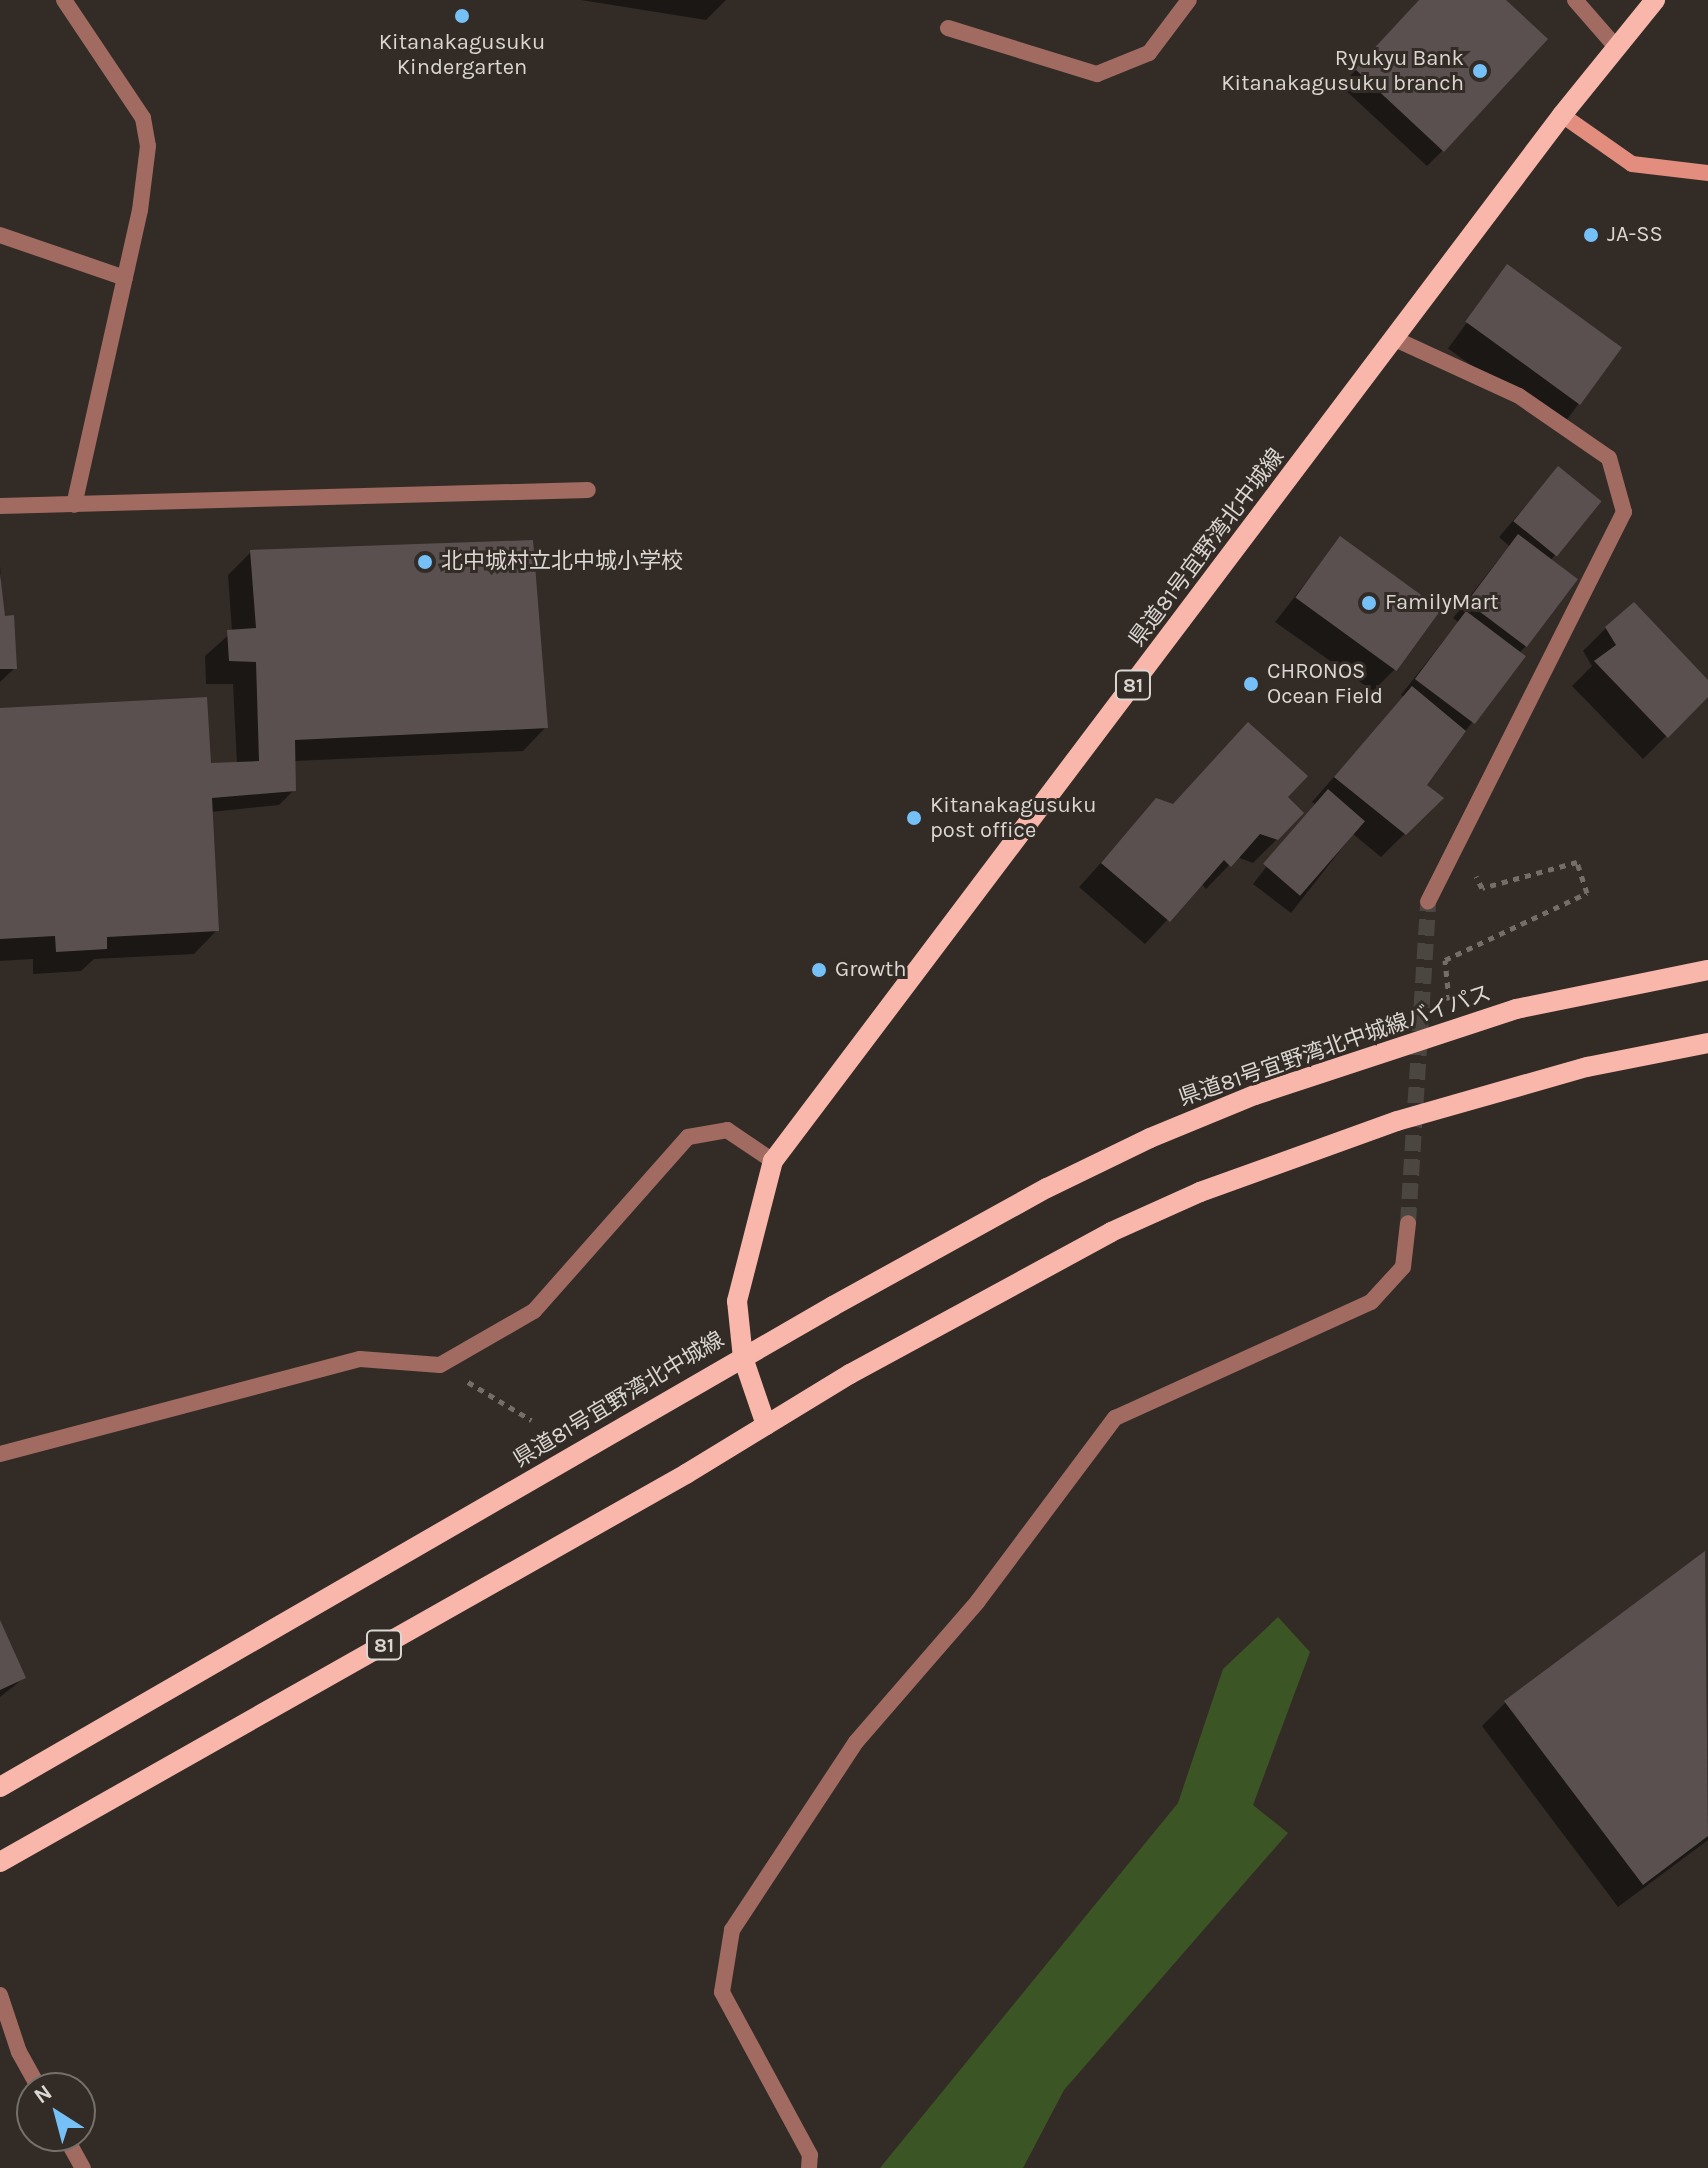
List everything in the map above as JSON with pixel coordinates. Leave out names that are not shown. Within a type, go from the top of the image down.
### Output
[{"type":"main road","name":"県道81号宜野湾北中城線","points":[[0,1787],[743,1358],[737,1301],[773,1161],[1562,115],[1655,0]]},
{"type":"main road","name":"県道81号宜野湾北中城線バイパス","points":[[743,1358],[1047,1188],[1255,1095],[1516,1009],[1708,970]]},
{"type":"main road","name":"81","points":[[0,1862],[1011,1285],[1200,1192],[1397,1121],[1587,1067],[1708,1043]]},
{"type":"main road","name":"81","points":[[743,1358],[766,1425]]},
{"type":"street","points":[[64,0],[143,118],[148,146],[125,278],[74,505]]},
{"type":"street","points":[[948,28],[1097,74],[1149,53],[1189,0]]},
{"type":"street","points":[[1575,0],[1616,47]]},
{"type":"street","points":[[1562,115],[1632,164],[1708,173]]},
{"type":"street","points":[[0,235],[125,278]]},
{"type":"street","points":[[1395,339],[1519,396],[1609,458],[1624,512],[1428,901]]},
{"type":"street","points":[[0,506],[588,490]]},
{"type":"street","points":[[0,1454],[360,1359],[440,1365],[534,1311],[688,1137],[727,1130],[773,1161]]},
{"type":"street","points":[[809,2168],[810,2155],[722,1992],[732,1930],[856,1742],[978,1601],[1115,1418],[1371,1302],[1403,1267],[1408,1223]]},
{"type":"street","points":[[0,1995],[19,2052],[30,2072]]},
{"type":"path","points":[[1445,960],[1587,893],[1577,862],[1482,888],[1470,865]]},
{"type":"path","points":[[440,1365],[531,1420]]},
{"type":"green space","points":[[1278,1617],[1310,1652],[1253,1805],[1288,1833],[1064,2090],[1023,2168],[880,2168],[1178,1803],[1223,1669]]},
{"type":"building","points":[[1419,0],[1506,0],[1548,39],[1444,152],[1355,69]]},
{"type":"building","points":[[1507,264],[1622,347],[1580,405],[1465,321]]},
{"type":"building","points":[[1558,466],[1602,501],[1557,556],[1513,521]]},
{"type":"building","points":[[1518,534],[1578,579],[1527,647],[1467,602]]},
{"type":"building","name":"FamilyMart","points":[[1340,536],[1441,609],[1396,671],[1295,597]]},
{"type":"building","points":[[533,540],[548,728],[295,740],[296,791],[212,798],[219,931],[107,937],[107,949],[56,952],[55,936],[0,939],[0,708],[207,697],[211,763],[259,761],[256,662],[229,661],[227,630],[256,628],[250,550]]},
{"type":"building","points":[[0,573],[5,616],[14,615],[17,669],[0,669]]},
{"type":"building","points":[[1634,602],[1708,680],[1708,697],[1668,738],[1594,661],[1616,645],[1605,627]]},
{"type":"building","points":[[1466,611],[1526,656],[1475,724],[1415,679]]},
{"type":"building","points":[[1412,686],[1466,731],[1427,785],[1444,798],[1406,835],[1334,777]]},
{"type":"building","points":[[1248,722],[1308,776],[1288,797],[1304,813],[1278,840],[1260,834],[1231,867],[1224,860],[1170,922],[1101,863],[1156,798],[1173,804]]},
{"type":"building","points":[[1328,789],[1365,821],[1300,896],[1263,864]]},
{"type":"building","points":[[1705,1551],[1708,1836],[1643,1885],[1504,1701]]},
{"type":"building","points":[[0,1620],[26,1678],[0,1690]]},
{"type":"tunnel","points":[[1408,1223],[1428,901]]},
{"type":"place","name":"Kitanakagusuku Kindergarten","points":[[462,16]]},
{"type":"place","name":"Ryukyu Bank Kitanakagusuku branch","points":[[1480,71]]},
{"type":"place","name":"JA-SS","points":[[1591,235]]},
{"type":"place","name":"北中城村立北中城小学校","points":[[425,562]]},
{"type":"place","name":"FamilyMart","points":[[1369,603]]},
{"type":"place","name":"CHRONOS Ocean Field","points":[[1251,684]]},
{"type":"place","name":"Kitanakagusuku post office","points":[[914,818]]},
{"type":"place","name":"Growth","points":[[819,970]]}]
